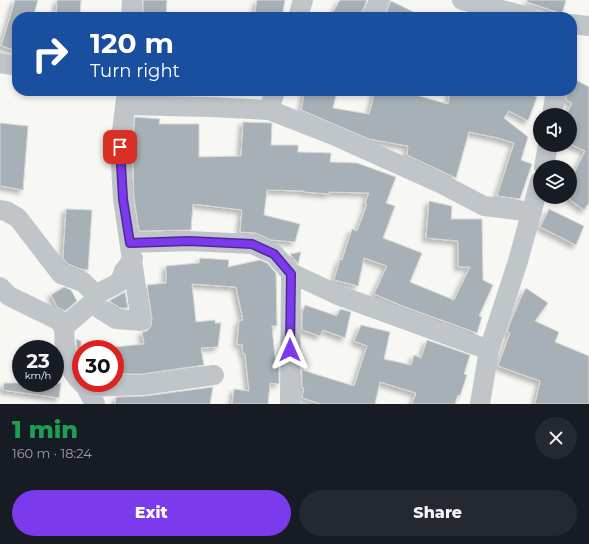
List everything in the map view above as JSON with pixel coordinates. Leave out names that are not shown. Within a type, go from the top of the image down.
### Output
[{"type":"street","points":[[131,12],[132,0]]},
{"type":"street","points":[[299,12],[303,0]]},
{"type":"street","points":[[374,12],[380,0]]},
{"type":"street","points":[[462,0],[520,10]]},
{"type":"street","points":[[577,25],[589,26]]},
{"type":"street","points":[[0,63],[12,65]]},
{"type":"street","points":[[269,110],[274,96]]},
{"type":"street","points":[[553,108],[555,96]]},
{"type":"street","points":[[64,327],[94,302],[100,310],[116,319],[141,321],[123,199],[120,147],[126,98],[210,107],[269,110],[333,135],[438,182],[484,206],[532,212]]},
{"type":"street","points":[[480,404],[489,350],[534,204]]},
{"type":"street","points":[[0,210],[6,210],[18,218],[61,274],[83,282],[94,293],[100,293],[118,283],[122,277],[131,251]]},
{"type":"street","points":[[131,251],[189,241],[252,244],[274,254],[291,274],[338,295],[489,350]]},
{"type":"street","points":[[290,404],[291,274]]},
{"type":"street","points":[[0,288],[9,296],[58,320],[64,327],[64,350],[72,370]]},
{"type":"street","points":[[124,385],[143,385],[214,374]]},
{"type":"street","points":[[88,392],[95,404]]},
{"type":"building","points":[[15,0],[38,0],[34,12],[12,12],[12,49],[1,46]]},
{"type":"building","points":[[57,0],[81,0],[80,12],[56,12]]},
{"type":"building","points":[[143,0],[167,0],[166,12],[143,12]]},
{"type":"building","points":[[257,0],[285,0],[283,12],[255,12]]},
{"type":"building","points":[[340,0],[367,0],[362,12],[333,12]]},
{"type":"building","points":[[527,0],[566,0],[563,12],[556,12],[527,2]]},
{"type":"building","points":[[391,1],[414,12],[386,12]]},
{"type":"building","points":[[577,81],[589,87],[589,203],[584,210],[576,204],[577,204],[577,167],[585,151],[577,147],[577,108],[570,108],[572,103],[566,100],[566,96],[577,96]]},
{"type":"building","points":[[304,96],[336,96],[333,108],[369,114],[374,96],[419,96],[448,104],[449,96],[534,96],[537,97],[528,121],[509,111],[504,118],[528,137],[521,160],[532,164],[520,199],[497,196],[514,143],[469,132],[456,178],[407,155],[408,146],[369,139],[301,110]]},
{"type":"building","points":[[135,117],[160,119],[159,124],[199,124],[199,157],[241,156],[243,122],[272,123],[271,145],[298,145],[298,152],[331,153],[330,162],[357,163],[396,177],[386,203],[395,206],[383,238],[422,253],[410,282],[454,300],[470,267],[458,267],[458,241],[426,238],[429,201],[452,206],[451,219],[482,219],[483,280],[493,285],[479,316],[482,317],[477,333],[374,294],[387,266],[364,258],[358,286],[334,280],[340,259],[342,260],[352,229],[357,231],[367,204],[365,203],[369,193],[329,192],[329,194],[304,191],[267,190],[264,215],[300,224],[295,242],[271,240],[256,233],[240,232],[242,210],[193,204],[191,230],[139,231],[134,198],[133,139]]},
{"type":"building","points":[[0,123],[28,126],[23,190],[0,186]]},
{"type":"building","points":[[66,209],[92,210],[88,270],[68,264],[63,258]]},
{"type":"building","points":[[549,209],[584,226],[576,245],[540,227]]},
{"type":"building","points":[[301,252],[298,264],[290,254]]},
{"type":"building","points":[[200,258],[229,260],[228,267],[260,260],[267,263],[276,273],[277,326],[272,326],[275,358],[276,361],[279,361],[279,384],[270,383],[268,404],[232,404],[234,389],[249,391],[245,354],[243,354],[242,344],[237,345],[239,321],[243,320],[236,287],[192,284],[196,322],[215,320],[215,323],[221,323],[218,347],[201,348],[204,365],[142,374],[124,374],[124,346],[144,344],[142,332],[147,331],[151,326],[152,319],[147,285],[166,283],[166,266],[199,263]]},
{"type":"building","points":[[64,287],[71,290],[77,301],[65,311],[57,307],[51,295]]},
{"type":"building","points":[[526,288],[548,303],[535,321],[559,332],[555,342],[589,356],[589,404],[535,404],[540,381],[498,366],[510,333],[507,332],[510,323]]},
{"type":"building","points":[[125,292],[128,308],[120,308],[109,301]]},
{"type":"building","points":[[305,305],[337,316],[340,309],[351,312],[345,338],[323,330],[320,336],[302,330],[302,313]]},
{"type":"building","points":[[361,325],[390,332],[384,359],[411,365],[414,355],[421,358],[427,340],[470,355],[464,374],[467,375],[460,396],[458,395],[455,404],[412,404],[416,393],[380,382],[375,404],[321,404],[302,398],[304,388],[302,388],[302,370],[354,386],[367,346],[354,341]]},
{"type":"building","points":[[4,383],[12,383],[12,391],[3,390]]},
{"type":"building","points":[[213,387],[210,404],[115,404],[116,397],[145,396]]},
{"type":"building","points":[[17,392],[60,392],[59,398]]},
{"type":"route","points":[[120,147],[123,199],[130,243],[189,241],[252,244],[274,254],[291,274],[290,350]]}]
